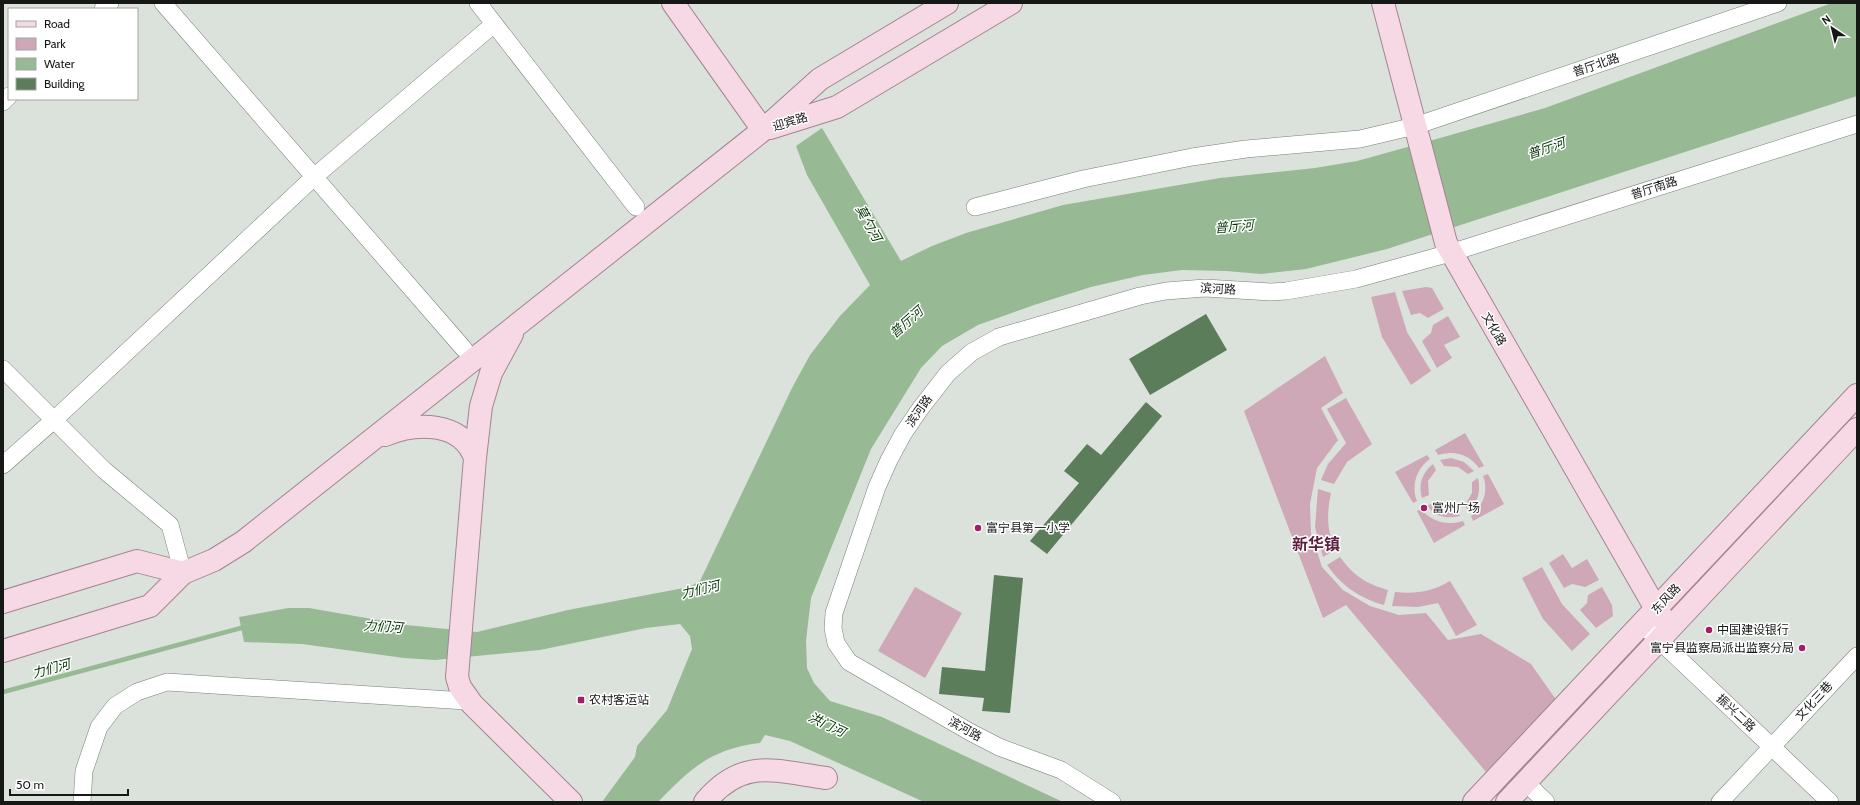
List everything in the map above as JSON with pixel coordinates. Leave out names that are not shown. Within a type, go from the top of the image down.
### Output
[{"type":"main road","points":[[3,651],[150,606],[183,573],[214,560],[244,542],[763,130],[673,3]]},
{"type":"main road","name":"迎宾路","points":[[763,130],[820,79],[947,3]]},
{"type":"main road","name":"迎宾路","points":[[763,130],[837,107],[1011,3]]},
{"type":"main road","name":"文化路","points":[[1383,3],[1442,232],[1450,253],[1649,617],[1664,634]]},
{"type":"main road","points":[[521,322],[499,356],[485,390],[478,423],[456,665],[460,687],[472,704],[571,802]]},
{"type":"main road","points":[[458,372],[466,373],[474,377],[485,390]]},
{"type":"main road","name":"东风路","points":[[1474,802],[1857,395]]},
{"type":"main road","points":[[426,396],[428,414],[436,424],[446,431],[464,431],[478,423]]},
{"type":"main road","points":[[366,444],[387,434],[408,428],[428,426],[457,434],[465,441],[475,458]]},
{"type":"main road","name":"东风路","points":[[1507,802],[1857,429]]},
{"type":"main road","points":[[3,602],[137,561],[183,573]]},
{"type":"main road","points":[[705,802],[722,783],[744,772],[776,771],[826,778]]},
{"type":"street","points":[[163,3],[464,350]]},
{"type":"street","points":[[478,3],[636,207]]},
{"type":"street","name":"普厅北路","points":[[975,207],[1083,179],[1192,157],[1246,149],[1360,139],[1415,126],[1778,3]]},
{"type":"street","points":[[3,465],[55,420],[314,177],[494,24]]},
{"type":"street","name":"普厅南路","points":[[1450,253],[1855,129]]},
{"type":"street","name":"滨河路","points":[[1112,802],[1061,770],[999,747],[970,732],[849,662],[839,650],[834,635],[834,612],[877,487],[903,434],[938,384],[960,362],[985,344],[1014,331],[1153,293],[1192,288],[1271,292],[1300,290],[1356,279],[1450,253]]},
{"type":"street","points":[[3,369],[104,470],[170,525],[183,573]]},
{"type":"street","name":"振兴二路","points":[[1664,634],[1772,747],[1830,802]]},
{"type":"street","name":"文化三巷","points":[[1720,802],[1857,656]]},
{"type":"street","points":[[82,802],[84,770],[99,728],[103,722],[115,706],[137,692],[167,682],[466,701]]},
{"type":"street","points":[[1525,782],[1546,802]]},
{"type":"green space","points":[[1426,287],[1432,288],[1444,309],[1428,318],[1420,313],[1411,315],[1402,291]]},
{"type":"green space","points":[[1395,292],[1407,332],[1431,371],[1411,385],[1382,337],[1371,297]]},
{"type":"green space","points":[[1448,316],[1460,337],[1444,345],[1452,358],[1437,368],[1422,341],[1431,333],[1433,325]]},
{"type":"green space","points":[[1325,356],[1343,393],[1321,408],[1338,440],[1317,468],[1310,504],[1311,533],[1322,567],[1343,590],[1370,606],[1399,615],[1426,613],[1448,640],[1481,634],[1531,664],[1557,701],[1486,772],[1346,605],[1323,618],[1244,411]]},
{"type":"green space","points":[[1346,398],[1372,444],[1347,462],[1334,484],[1321,480],[1328,464],[1346,443],[1327,409]]},
{"type":"green space","points":[[1465,433],[1484,466],[1479,468],[1471,459],[1461,454],[1450,453],[1438,455],[1435,450]]},
{"type":"green space","points":[[1427,455],[1430,459],[1421,468],[1416,478],[1415,495],[1417,501],[1413,503],[1395,472]]},
{"type":"green space","points":[[1451,458],[1464,462],[1474,471],[1468,474],[1458,467],[1444,466],[1440,460]]},
{"type":"green space","points":[[1433,464],[1436,470],[1428,481],[1429,495],[1422,498],[1420,488],[1422,480],[1426,471]]},
{"type":"green space","points":[[1488,474],[1504,504],[1473,521],[1471,516],[1479,508],[1484,498],[1485,482],[1483,476]]},
{"type":"green space","points":[[1478,478],[1478,496],[1468,511],[1465,505],[1472,493],[1472,482]]},
{"type":"green space","points":[[1318,489],[1331,493],[1328,521],[1330,536],[1336,549],[1323,557],[1315,527]]},
{"type":"green space","points":[[1433,503],[1445,510],[1457,509],[1460,516],[1446,517],[1438,515],[1427,506]]},
{"type":"green space","points":[[1421,509],[1430,517],[1440,522],[1451,523],[1463,521],[1465,525],[1434,543],[1417,511]]},
{"type":"green space","points":[[1563,554],[1572,568],[1587,559],[1599,580],[1585,587],[1572,584],[1564,588],[1549,563]]},
{"type":"green space","points":[[1340,557],[1355,574],[1373,585],[1388,590],[1384,605],[1359,595],[1339,579],[1327,565]]},
{"type":"green space","points":[[1542,567],[1562,604],[1590,634],[1572,651],[1543,619],[1522,578]]},
{"type":"green space","points":[[1450,581],[1477,625],[1456,636],[1438,603],[1418,607],[1392,606],[1395,592],[1410,593],[1430,590]]},
{"type":"green space","points":[[915,587],[962,613],[925,678],[878,651]]},
{"type":"green space","points":[[1602,587],[1612,605],[1613,616],[1596,628],[1580,610],[1587,603],[1588,595]]},
{"type":"water","points":[[1832,3],[1857,3],[1857,96],[1387,249],[1306,269],[1261,274],[1226,271],[1182,270],[1143,275],[1091,287],[1034,305],[978,325],[942,346],[921,368],[871,449],[811,598],[806,641],[807,668],[814,683],[830,701],[882,717],[1063,802],[924,802],[790,741],[765,735],[760,743],[728,750],[703,762],[681,779],[658,802],[602,802],[635,757],[637,746],[667,710],[692,649],[690,636],[680,624],[646,628],[540,650],[435,660],[404,658],[302,644],[244,642],[239,617],[288,608],[309,608],[406,625],[477,632],[568,610],[689,587],[700,581],[792,388],[810,355],[840,316],[870,285],[807,175],[796,146],[822,128],[901,261],[932,246],[966,233],[1063,205],[1220,178],[1315,168],[1357,161],[1440,138],[1545,108]]},
{"type":"building","points":[[1206,314],[1227,350],[1150,395],[1129,359]]},
{"type":"building","points":[[1146,402],[1162,416],[1047,554],[1030,541],[1079,483],[1064,471],[1087,444],[1101,455]]},
{"type":"building","points":[[994,575],[1023,578],[1010,713],[982,711],[984,698],[939,694],[942,667],[985,671]]},
{"type":"waterway","name":"力们河","points":[[3,692],[241,628],[247,629]]},
{"type":"place","name":"富州广场","points":[[1424,508]]},
{"type":"place","name":"富宁县第一小学","points":[[978,528]]},
{"type":"place","name":"中国建设银行","points":[[1709,630]]},
{"type":"place","name":"富宁县监察局派出监察分局","points":[[1802,648]]},
{"type":"place","name":"农村客运站","points":[[581,700]]},
{"type":"district","name":"新华镇","points":[[1316,544]]},
{"type":"water label","name":"普厅河","points":[[1546,148]]},
{"type":"water label","name":"莫勺河","points":[[869,223]]},
{"type":"water label","name":"普厅河","points":[[1234,226]]},
{"type":"water label","name":"普厅河","points":[[906,322]]},
{"type":"water label","name":"洪门河","points":[[827,724]]}]
